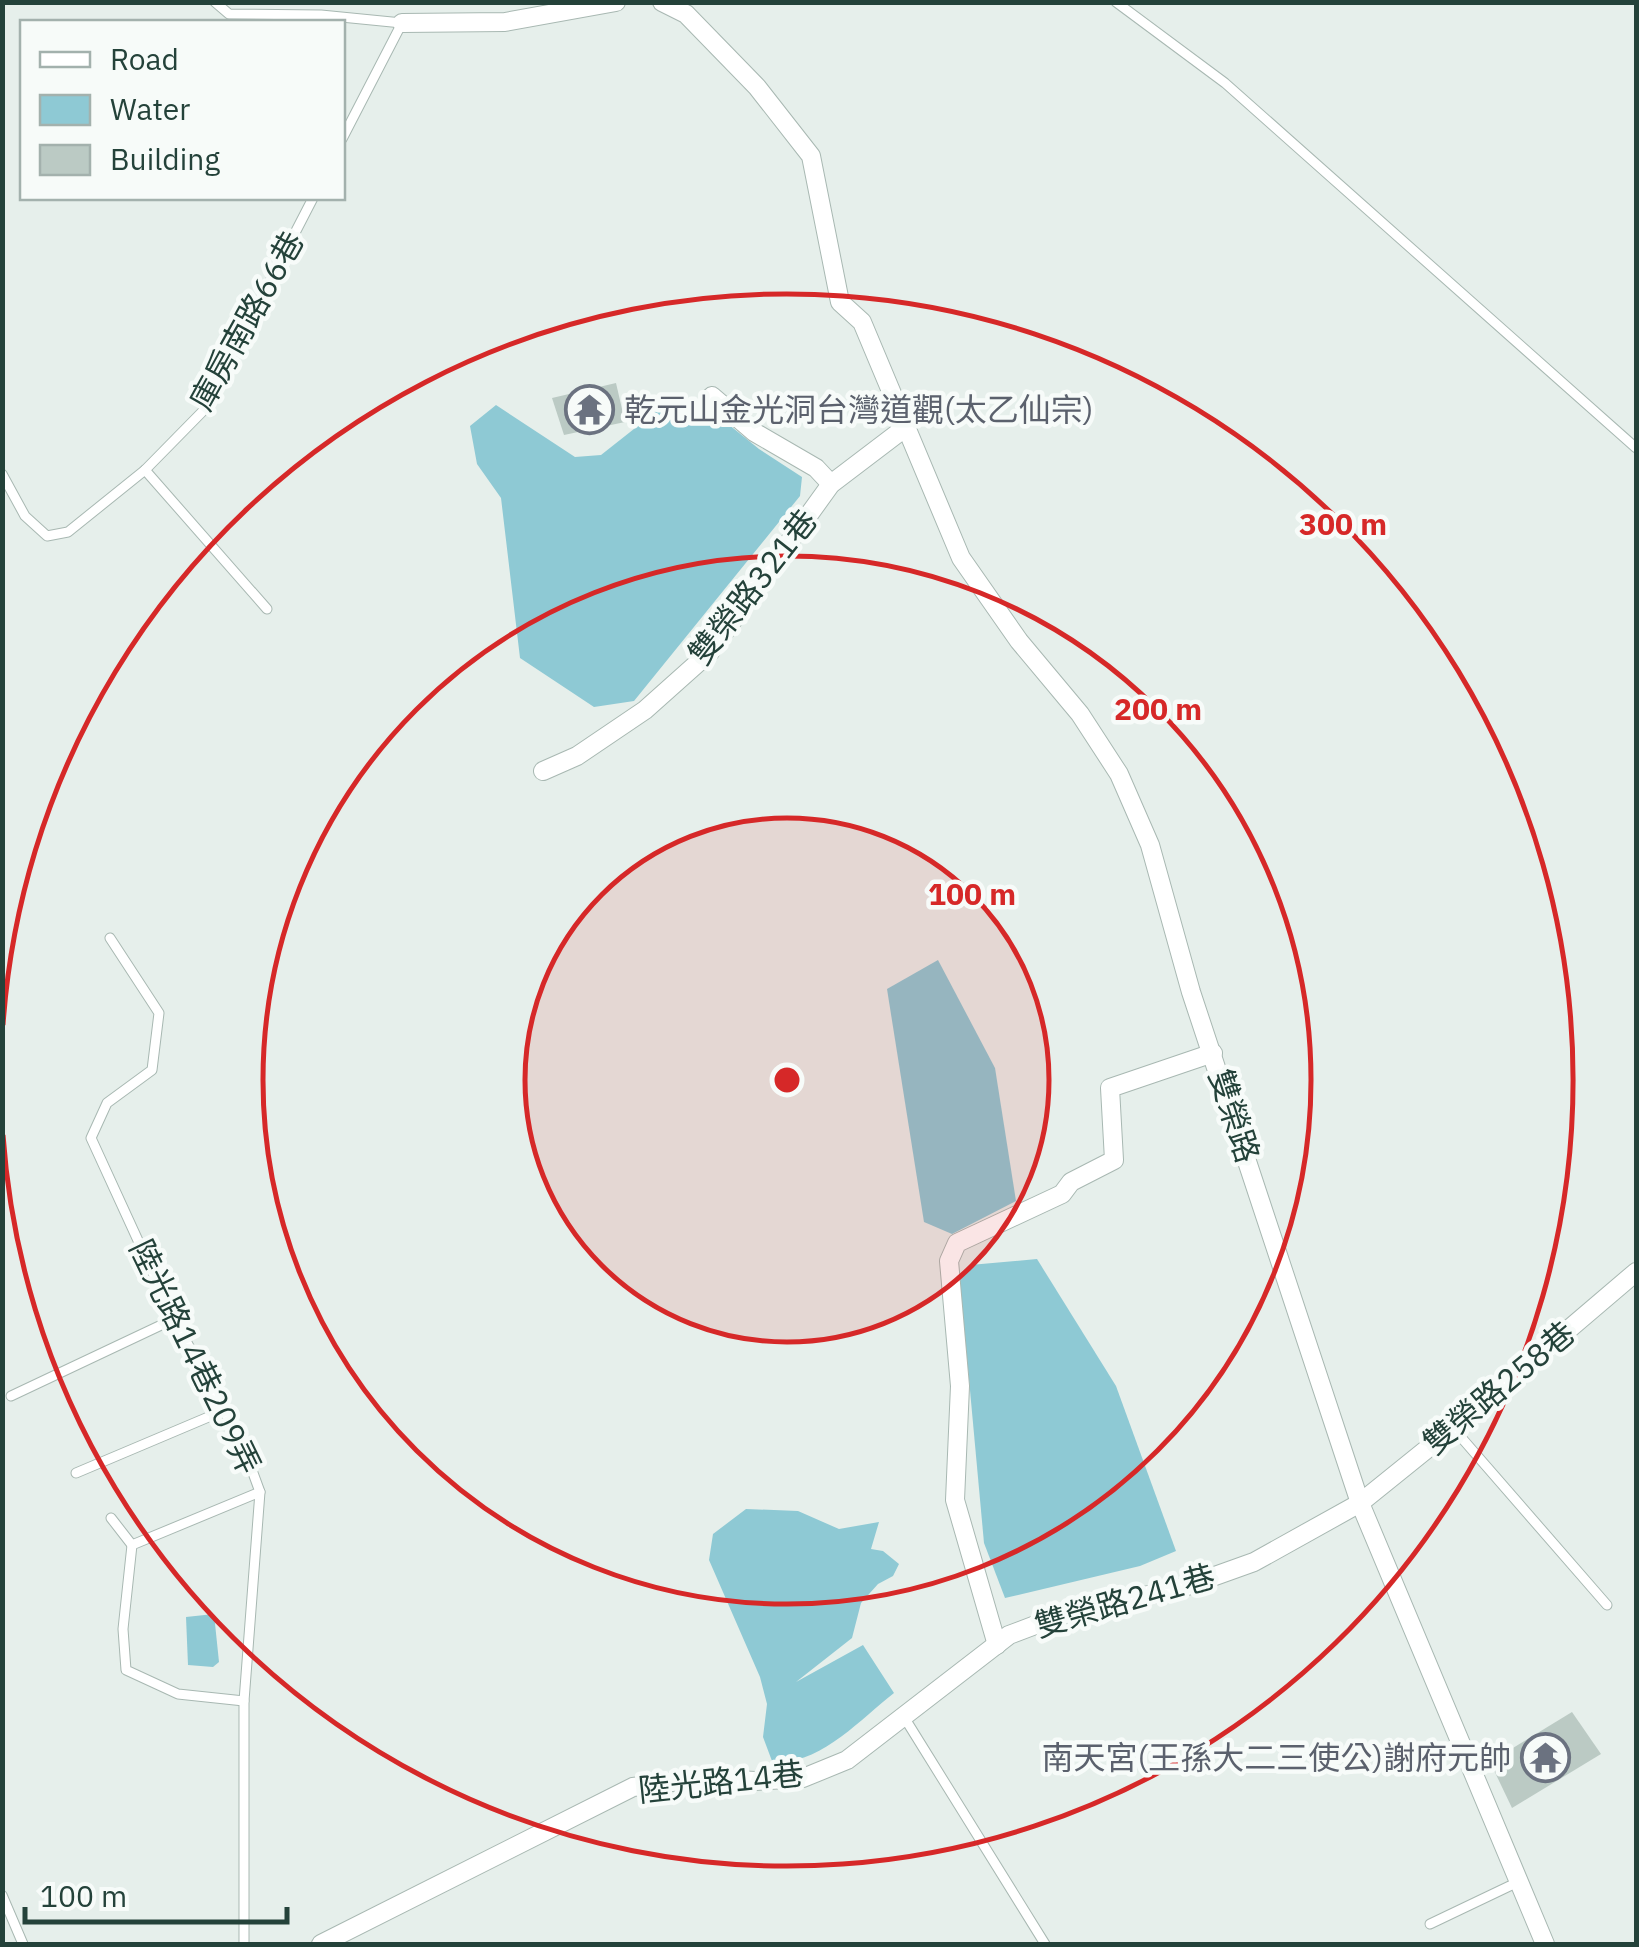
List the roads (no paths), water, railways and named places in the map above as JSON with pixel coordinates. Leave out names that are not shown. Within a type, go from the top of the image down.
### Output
[{"type":"street","points":[[402,23],[505,22],[616,2]]},
{"type":"street","name":"雙榮路","points":[[662,2],[686,14],[757,87],[811,156],[840,302],[862,322],[961,558],[1019,641],[1080,714],[1119,774],[1150,846],[1191,992],[1360,1502],[1544,1944]]},
{"type":"street","points":[[712,396],[754,432],[816,468],[831,484]]},
{"type":"street","name":"雙榮路321巷","points":[[543,771],[577,756],[646,710],[710,652],[831,484],[906,427]]},
{"type":"street","points":[[997,1645],[955,1500],[960,1386],[949,1260],[958,1243],[1062,1194],[1072,1182],[1114,1160],[1110,1088],[1213,1054]]},
{"type":"street","name":"雙榮路258巷","points":[[1360,1502],[1454,1428],[1636,1272]]},
{"type":"street","name":"雙榮路241巷","points":[[997,1645],[1023,1629],[1088,1605],[1174,1591],[1254,1562],[1360,1502]]},
{"type":"street","name":"陸光路14巷","points":[[320,1944],[632,1788],[702,1778],[803,1778],[847,1760],[997,1645]]},
{"type":"lane","points":[[214,2],[230,14],[321,15],[402,23],[345,133]]},
{"type":"lane","points":[[1116,2],[1225,83],[1636,448]]},
{"type":"lane","name":"庫房南路66巷","points":[[2,474],[25,516],[47,536],[68,532],[145,470],[202,411],[312,200]]},
{"type":"lane","points":[[145,470],[267,609]]},
{"type":"lane","name":"陸光路14巷209弄","points":[[110,938],[158,1013],[152,1070],[107,1103],[92,1138],[174,1319],[242,1443],[260,1492],[244,1701],[244,1944]]},
{"type":"lane","points":[[11,1396],[174,1319]]},
{"type":"lane","points":[[76,1473],[225,1410]]},
{"type":"lane","points":[[1454,1428],[1606,1605]]},
{"type":"lane","points":[[132,1544],[260,1492]]},
{"type":"lane","points":[[112,1518],[132,1544],[123,1629],[126,1670],[178,1694],[244,1701]]},
{"type":"lane","points":[[904,1717],[1044,1944]]},
{"type":"lane","points":[[1430,1924],[1520,1881]]},
{"type":"lane","points":[[2,1895],[23,1944]]},
{"type":"water","points":[[697,399],[759,449],[802,477],[800,496],[634,701],[594,707],[520,658],[501,498],[477,464],[470,426],[496,405],[575,457],[601,455],[658,410]]},
{"type":"water","points":[[938,960],[995,1068],[1016,1201],[952,1234],[924,1222],[887,989]]},
{"type":"water","points":[[1037,1259],[1116,1386],[1176,1551],[1140,1566],[1005,1598],[984,1543],[960,1281],[970,1265]]},
{"type":"water","points":[[746,1509],[798,1511],[839,1529],[879,1522],[871,1549],[883,1551],[899,1564],[893,1576],[878,1584],[861,1603],[852,1638],[796,1682],[863,1645],[894,1693],[838,1739],[806,1757],[789,1761],[772,1761],[763,1737],[767,1704],[760,1677],[709,1560],[713,1534]]},
{"type":"water","points":[[214,1614],[219,1662],[213,1667],[188,1665],[186,1617]]},
{"type":"place","name":"乾元山金光洞台灣道觀(太乙仙宗)","points":[[589,410]]},
{"type":"place","name":"南天宮(王孫大二三使公)謝府元帥","points":[[1546,1758]]}]
